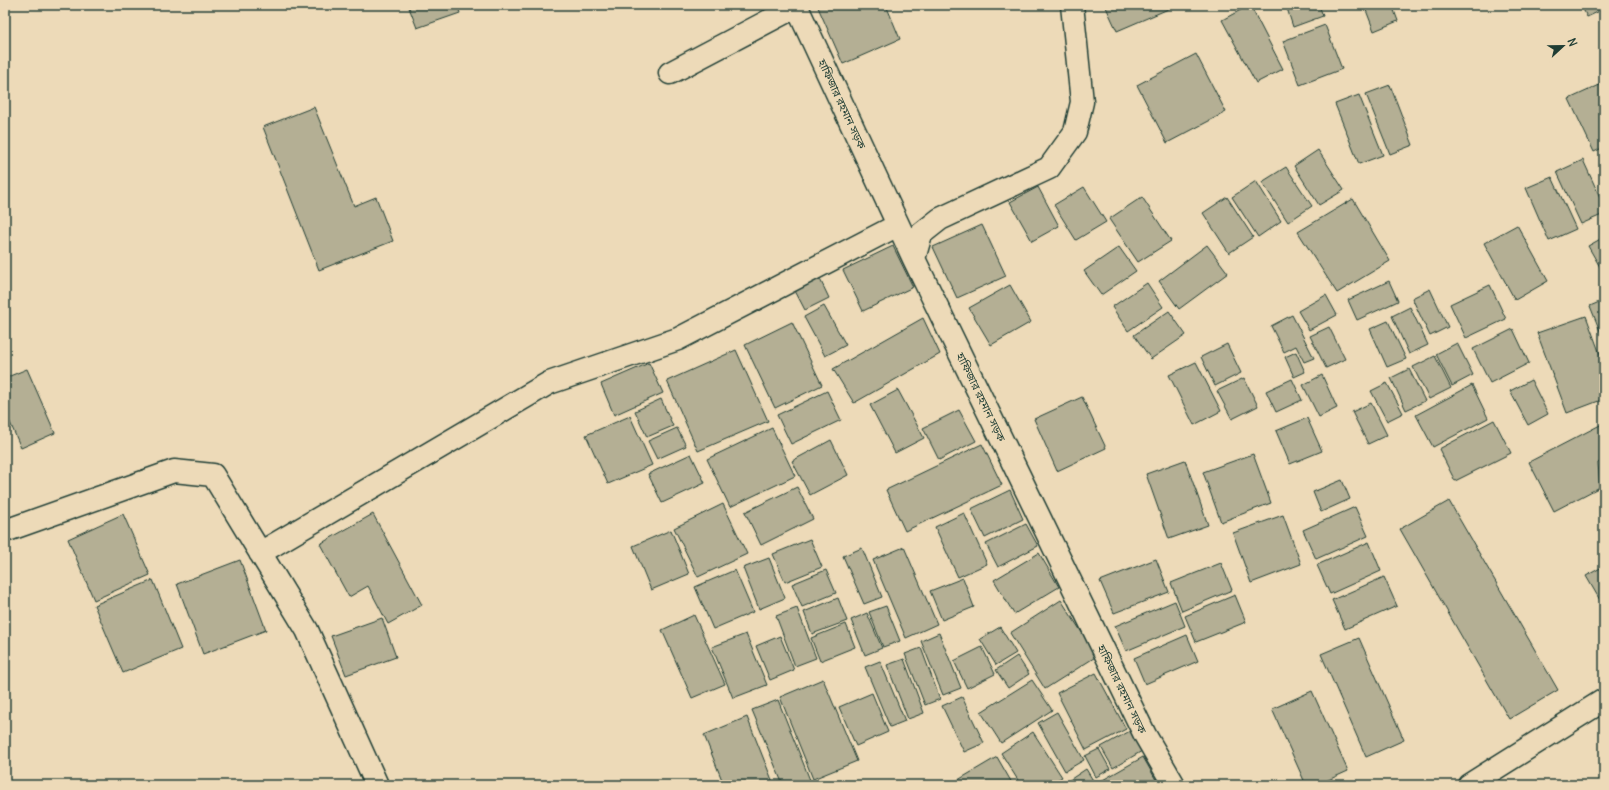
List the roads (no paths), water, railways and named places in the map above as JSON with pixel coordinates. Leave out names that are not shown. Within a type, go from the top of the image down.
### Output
[{"type":"street","points":[[914,260],[921,234],[940,219],[1049,168],[1074,132],[1082,102],[1072,5]]},
{"type":"street","points":[[670,73],[796,6]]},
{"type":"street","name":"হাফিজার রহমান সড়ক","points":[[796,6],[914,260],[1145,735],[1174,785]]},
{"type":"street","points":[[260,553],[549,383],[678,339],[898,225]]},
{"type":"street","points":[[5,531],[174,471],[213,474],[307,630],[377,785]]},
{"type":"street","points":[[1469,785],[1604,700]]}]
